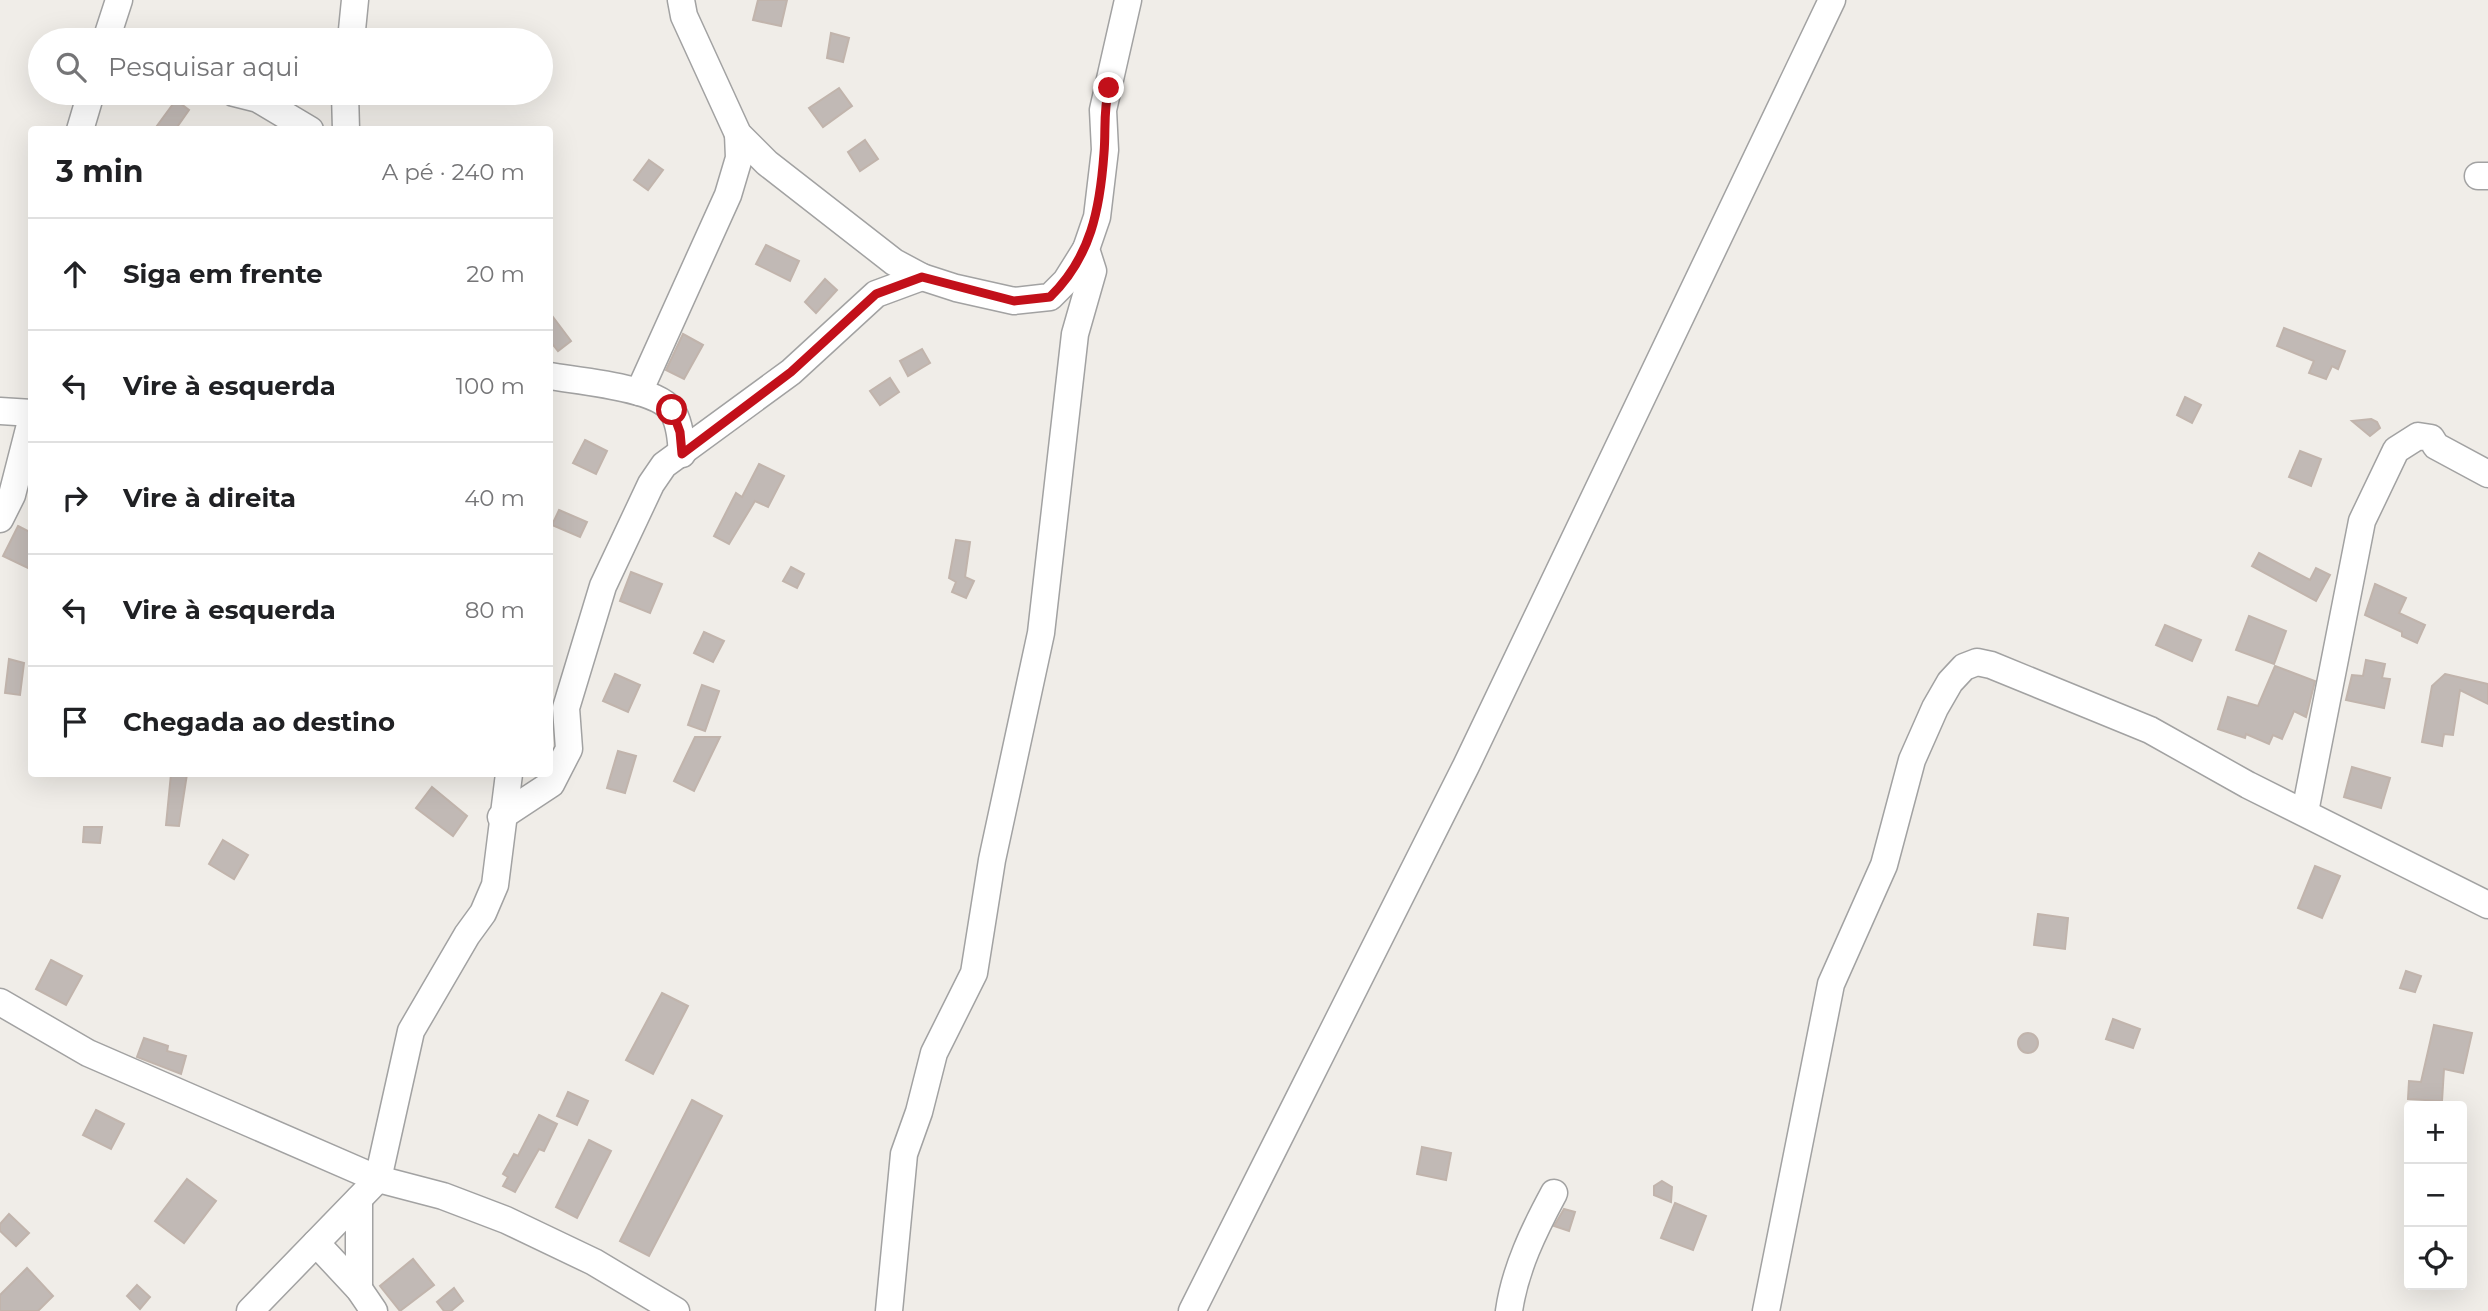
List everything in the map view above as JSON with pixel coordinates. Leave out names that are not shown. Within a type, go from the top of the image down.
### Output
[{"type":"street","points":[[110,28],[119,0]]},
{"type":"street","points":[[352,28],[355,0]]},
{"type":"street","points":[[681,0],[684,16],[738,135],[767,163],[878,252],[922,277],[1014,301],[1050,297],[1066,281],[1086,249],[1097,217],[1105,150],[1103,110],[1128,0]]},
{"type":"street","points":[[1192,1311],[1466,766],[1832,0]]},
{"type":"street","points":[[81,126],[87,105]]},
{"type":"street","points":[[268,105],[303,126]]},
{"type":"street","points":[[345,105],[346,126]]},
{"type":"street","points":[[639,392],[728,195],[739,158],[738,135]]},
{"type":"street","points":[[889,1311],[904,1154],[934,1053],[974,973],[992,859],[1041,633],[1074,346],[1093,271],[1086,249]]},
{"type":"street","points":[[876,294],[878,252]]},
{"type":"street","points":[[501,817],[551,784],[569,748],[566,708],[603,586],[651,484],[664,465],[791,372],[876,294],[922,277]]},
{"type":"street","points":[[553,377],[639,392],[661,401],[672,410],[680,432],[682,454]]},
{"type":"street","points":[[0,411],[28,414]]},
{"type":"street","points":[[0,519],[12,495],[28,431]]},
{"type":"street","points":[[2305,812],[2362,521],[2396,450],[2418,436],[2431,438],[2436,446],[2488,474]]},
{"type":"street","points":[[1766,1311],[1831,984],[1884,865],[1912,760],[1935,708],[1950,682],[1964,667],[1977,662],[1991,665],[2097,706],[2150,730],[2248,785],[2488,905]]},
{"type":"street","points":[[250,1311],[378,1179],[411,1031],[487,903],[495,884],[501,817],[508,777]]},
{"type":"street","points":[[0,1002],[88,1053],[378,1179],[443,1196],[506,1220],[594,1262],[676,1311]]},
{"type":"street","points":[[1509,1311],[1513,1286],[1522,1261],[1554,1193]]},
{"type":"street","points":[[359,1199],[359,1289]]},
{"type":"street","points":[[316,1243],[359,1289],[374,1311]]},
{"type":"building","points":[[758,0],[787,0],[781,26],[753,20]]},
{"type":"building","points":[[831,33],[849,38],[843,62],[827,58]]},
{"type":"building","points":[[839,88],[852,106],[823,127],[809,108]]},
{"type":"building","points":[[172,105],[182,105],[189,110],[178,126],[157,126]]},
{"type":"building","points":[[865,140],[878,159],[860,171],[848,152]]},
{"type":"building","points":[[649,160],[663,170],[648,190],[634,180]]},
{"type":"building","points":[[766,245],[799,261],[790,281],[756,264]]},
{"type":"building","points":[[825,279],[837,290],[816,313],[805,302]]},
{"type":"building","points":[[553,317],[571,341],[558,351],[553,345]]},
{"type":"building","points":[[2284,328],[2345,351],[2338,369],[2332,366],[2326,379],[2309,373],[2314,361],[2277,346]]},
{"type":"building","points":[[683,334],[703,345],[684,379],[666,370]]},
{"type":"building","points":[[922,349],[930,363],[908,376],[900,361]]},
{"type":"building","points":[[890,378],[899,392],[880,405],[870,391]]},
{"type":"building","points":[[2185,397],[2201,405],[2192,423],[2177,415]]},
{"type":"building","points":[[2371,419],[2377,422],[2380,428],[2370,436],[2352,421]]},
{"type":"building","points":[[585,440],[607,451],[596,474],[573,463]]},
{"type":"building","points":[[2300,451],[2321,459],[2311,486],[2289,477]]},
{"type":"building","points":[[759,464],[784,476],[768,507],[755,501],[729,544],[714,536],[736,493],[742,497]]},
{"type":"building","points":[[559,510],[587,522],[580,537],[553,525]]},
{"type":"building","points":[[18,526],[28,531],[28,568],[3,556]]},
{"type":"building","points":[[956,540],[970,542],[965,577],[974,581],[966,598],[952,592],[956,582],[949,578]]},
{"type":"building","points":[[2259,553],[2310,580],[2316,568],[2330,575],[2316,601],[2252,566]]},
{"type":"building","points":[[791,567],[804,574],[797,588],[783,581]]},
{"type":"building","points":[[631,572],[662,584],[650,613],[620,601]]},
{"type":"building","points":[[2375,584],[2406,598],[2399,613],[2425,625],[2417,643],[2402,636],[2402,632],[2365,615]]},
{"type":"building","points":[[2249,616],[2286,631],[2274,664],[2236,650]]},
{"type":"building","points":[[2165,625],[2201,640],[2192,661],[2156,645]]},
{"type":"building","points":[[704,632],[724,641],[713,662],[694,653]]},
{"type":"building","points":[[9,659],[24,663],[20,695],[5,693]]},
{"type":"building","points":[[2366,660],[2385,664],[2382,678],[2390,679],[2384,708],[2346,700],[2352,675],[2363,676]]},
{"type":"building","points":[[2275,666],[2315,681],[2306,717],[2294,711],[2282,739],[2273,735],[2269,744],[2246,734],[2245,738],[2218,729],[2228,697],[2258,706]]},
{"type":"building","points":[[615,674],[640,685],[628,712],[603,701]]},
{"type":"building","points":[[2445,674],[2488,684],[2488,704],[2460,690],[2453,735],[2444,734],[2442,746],[2422,742],[2432,686]]},
{"type":"building","points":[[702,685],[719,691],[705,731],[688,725]]},
{"type":"building","points":[[695,737],[720,737],[694,791],[674,781]]},
{"type":"building","points":[[618,751],[636,756],[625,793],[607,788]]},
{"type":"building","points":[[2352,767],[2390,778],[2381,808],[2344,797]]},
{"type":"building","points":[[171,777],[187,777],[179,826],[166,825]]},
{"type":"building","points":[[432,787],[467,816],[453,836],[416,808]]},
{"type":"building","points":[[84,827],[102,827],[100,843],[83,842]]},
{"type":"building","points":[[223,840],[248,855],[234,879],[209,864]]},
{"type":"building","points":[[2315,866],[2340,876],[2322,918],[2298,908]]},
{"type":"building","points":[[2038,914],[2068,918],[2065,949],[2034,945]]},
{"type":"building","points":[[51,960],[82,976],[66,1005],[36,989]]},
{"type":"building","points":[[2406,971],[2421,976],[2415,992],[2400,988]]},
{"type":"building","points":[[662,993],[688,1006],[653,1074],[626,1060]]},
{"type":"building","points":[[2113,1019],[2140,1029],[2133,1048],[2106,1039]]},
{"type":"building","points":[[2434,1025],[2472,1033],[2463,1073],[2444,1069],[2442,1101],[2408,1099],[2409,1081],[2421,1082]]},
{"type":"building","points":[[2024,1033],[2032,1033],[2038,1043],[2032,1053],[2024,1053],[2018,1047],[2018,1039]]},
{"type":"building","points":[[144,1038],[168,1046],[167,1051],[186,1056],[181,1074],[137,1057]]},
{"type":"building","points":[[568,1092],[588,1101],[577,1125],[557,1116]]},
{"type":"building","points":[[692,1100],[722,1116],[649,1256],[620,1241]]},
{"type":"building","points":[[96,1110],[124,1124],[111,1149],[83,1135]]},
{"type":"building","points":[[539,1115],[557,1124],[544,1151],[539,1149],[515,1192],[503,1186],[508,1177],[503,1174],[514,1154],[518,1156]]},
{"type":"building","points":[[589,1140],[611,1151],[577,1218],[556,1207]]},
{"type":"building","points":[[1422,1147],[1451,1153],[1446,1180],[1417,1174]]},
{"type":"building","points":[[187,1179],[216,1201],[184,1243],[155,1221]]},
{"type":"building","points":[[1662,1181],[1672,1187],[1671,1202],[1654,1195],[1654,1186]]},
{"type":"building","points":[[1675,1203],[1706,1216],[1693,1250],[1661,1238]]},
{"type":"building","points":[[1564,1209],[1575,1212],[1569,1231],[1554,1226]]},
{"type":"building","points":[[9,1214],[29,1233],[16,1246],[0,1231],[0,1224]]},
{"type":"building","points":[[413,1259],[434,1285],[400,1311],[380,1286]]},
{"type":"building","points":[[27,1268],[53,1296],[38,1311],[0,1311],[0,1295]]},
{"type":"building","points":[[137,1285],[150,1297],[140,1309],[127,1296]]},
{"type":"building","points":[[454,1288],[463,1301],[451,1311],[444,1311],[437,1302]]},
{"type":"route","points":[[672,410],[680,432],[682,454],[791,372],[876,294],[922,277],[1014,301],[1050,297],[1078,264],[1097,217],[1105,150],[1103,110],[1109,88]]}]
